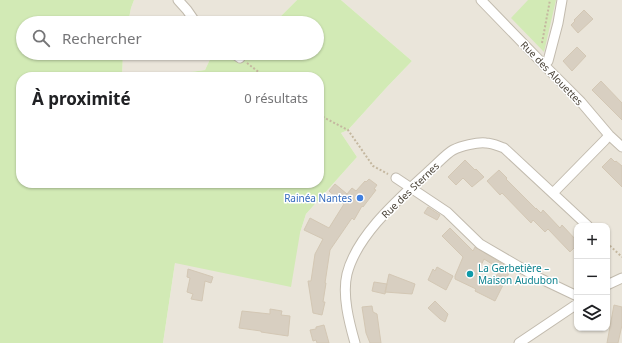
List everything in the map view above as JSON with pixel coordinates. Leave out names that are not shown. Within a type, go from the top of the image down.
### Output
[{"type":"street","points":[[178,0],[191,16]]},
{"type":"street","name":"Rue des Alouettes","points":[[481,0],[581,102],[609,135],[622,146]]},
{"type":"street","points":[[544,65],[548,61],[558,23],[562,0]]},
{"type":"street","points":[[552,193],[609,135]]},
{"type":"street","name":"Rue des Sternes","points":[[354,343],[348,314],[345,288],[347,274],[352,260],[364,238],[376,224],[411,188],[452,150],[469,145],[486,143],[504,148],[585,223]]},
{"type":"street","points":[[396,178],[447,212],[480,244],[535,276],[575,295]]},
{"type":"street","points":[[610,284],[622,278]]},
{"type":"street","points":[[519,343],[574,306]]},
{"type":"path","points":[[243,60],[259,72]]},
{"type":"path","points":[[324,118],[348,130],[374,166],[396,178]]},
{"type":"path","points":[[610,246],[622,257]]},
{"type":"shaded area","points":[[134,0],[297,0],[281,16],[129,16]]},
{"type":"shaded area","points":[[341,0],[622,0],[622,343],[163,343],[175,263],[300,233],[306,214],[357,157],[341,133],[348,130],[412,61]]},
{"type":"shaded area","points":[[123,60],[210,60],[205,70],[191,72],[122,72]]},
{"type":"green space","points":[[0,0],[134,0],[129,16],[16,16],[16,60],[123,60],[122,72],[16,72],[16,188],[324,188],[324,72],[191,72],[205,70],[210,60],[324,60],[324,16],[281,16],[297,0],[341,0],[412,61],[348,130],[341,133],[357,157],[306,214],[300,233],[291,287],[175,263],[163,343],[0,343]]},
{"type":"green space","points":[[528,0],[556,0],[544,52],[511,18]]},
{"type":"building","points":[[584,10],[593,19],[578,33],[571,25]]},
{"type":"building","points":[[577,47],[586,56],[572,71],[563,61]]},
{"type":"building","points":[[601,81],[622,103],[622,120],[592,90]]},
{"type":"building","points":[[611,158],[622,166],[622,187],[602,167]]},
{"type":"building","points":[[465,160],[484,177],[472,187],[463,178],[456,185],[448,177]]},
{"type":"building","points":[[499,170],[536,209],[541,213],[543,210],[560,228],[562,225],[574,238],[574,248],[570,252],[548,229],[545,232],[533,220],[531,223],[502,193],[500,195],[487,181]]},
{"type":"building","points":[[369,179],[377,185],[374,189],[376,190],[363,207],[362,206],[354,220],[352,218],[330,250],[323,302],[325,302],[322,315],[313,313],[308,281],[311,281],[315,254],[323,239],[304,230],[310,218],[329,228],[344,204],[329,191],[335,184],[347,194],[352,188],[356,191],[365,181],[366,182]]},
{"type":"building","points":[[428,207],[440,215],[437,220],[424,213]]},
{"type":"building","name":"La Gerbetière – Maison Audubon","points":[[450,228],[473,251],[475,247],[511,269],[495,301],[475,291],[476,289],[455,279],[463,257],[442,236]],"holes":[[[484,259],[500,269],[492,284],[476,276]]]},
{"type":"building","points":[[437,267],[453,276],[446,290],[428,280],[433,269],[435,271]]},
{"type":"building","points":[[188,269],[213,277],[211,283],[205,281],[202,301],[191,299],[193,294],[187,292],[190,278],[187,277]]},
{"type":"building","points":[[389,274],[415,284],[412,294],[385,292]]},
{"type":"building","points":[[374,282],[387,284],[385,294],[372,291]]},
{"type":"building","points":[[435,301],[448,314],[445,322],[428,308]]},
{"type":"building","points":[[614,305],[622,307],[622,325],[618,343],[607,343]]},
{"type":"building","points":[[372,306],[373,312],[377,314],[381,343],[370,343],[366,333],[362,307]]},
{"type":"building","points":[[270,309],[282,311],[281,315],[290,316],[288,336],[239,328],[242,311],[270,314]]},
{"type":"building","points":[[324,325],[329,343],[317,343],[316,340],[313,341],[310,330]]},
{"type":"place","name":"Rainéa Nantes","points":[[360,198]]},
{"type":"place","name":"La Gerbetière – Maison Audubon","points":[[470,274]]}]
